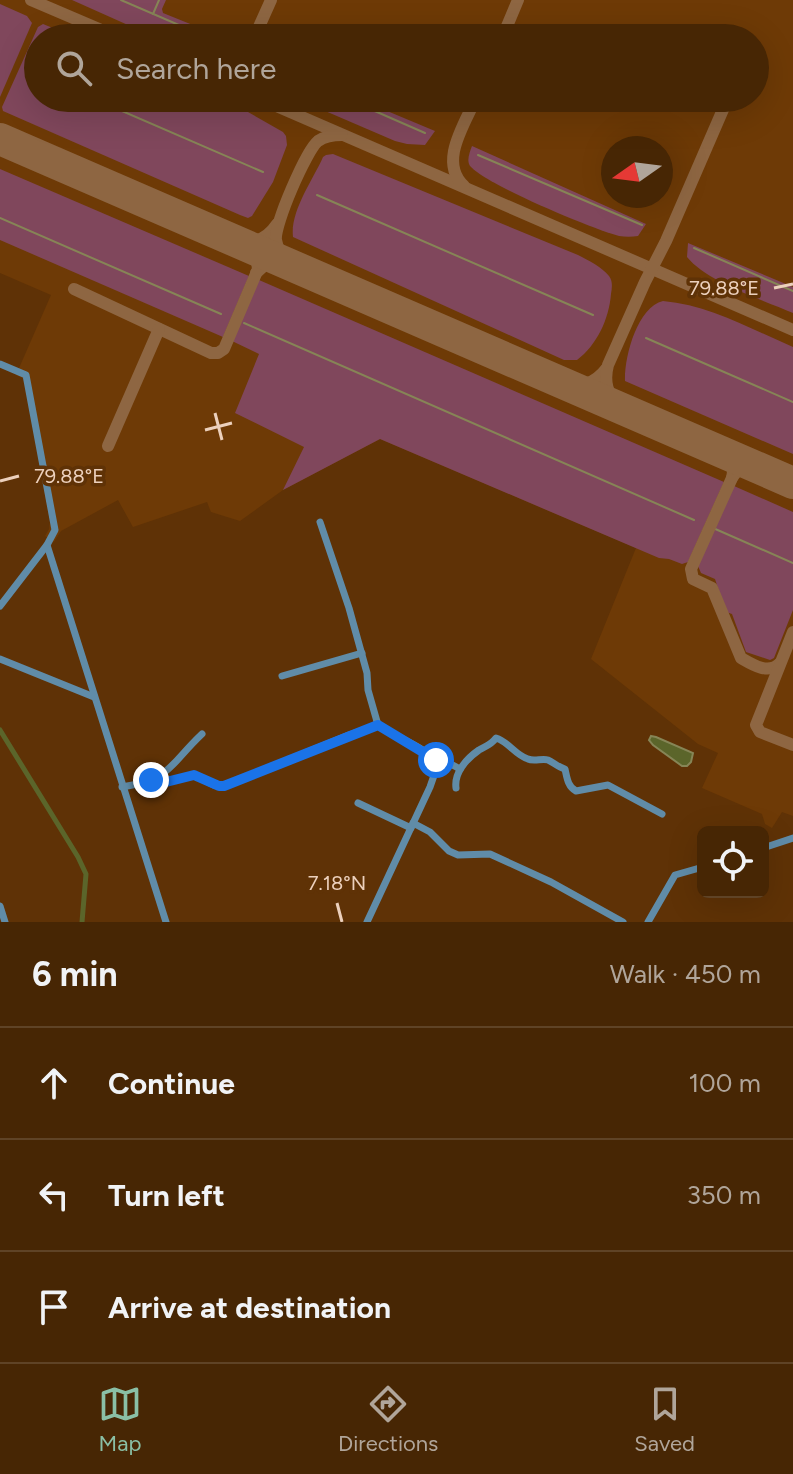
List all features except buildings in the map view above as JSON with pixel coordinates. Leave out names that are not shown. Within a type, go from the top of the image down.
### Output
[{"type":"street","points":[[0,364],[26,375],[55,530],[0,606]]},
{"type":"street","points":[[320,522],[362,653],[378,725],[421,750],[438,764]]},
{"type":"street","points":[[47,545],[166,922]]},
{"type":"street","points":[[282,676],[362,653]]},
{"type":"street","points":[[0,659],[94,697]]},
{"type":"street","points":[[156,779],[166,782],[194,775],[224,786],[378,725]]},
{"type":"street","points":[[122,787],[156,779],[174,766],[202,734]]},
{"type":"street","points":[[456,788],[455,779],[460,769],[477,751],[492,744],[496,738],[526,758],[548,760],[554,766],[565,769],[567,780],[576,791],[608,785],[662,814]]},
{"type":"street","points":[[438,764],[447,762],[460,769]]},
{"type":"street","points":[[367,922],[438,764]]},
{"type":"street","points":[[358,803],[430,832],[449,851],[458,855],[490,854],[551,882],[623,922]]},
{"type":"street","points":[[769,846],[793,838]]},
{"type":"street","points":[[648,922],[675,875],[697,869]]},
{"type":"street","points":[[0,906],[5,922]]},
{"type":"shaded area","points":[[0,0],[793,0],[793,816],[782,812],[772,828],[765,824],[762,814],[702,788],[718,753],[698,744],[591,659],[636,548],[380,439],[283,490],[240,521],[211,512],[207,502],[133,527],[118,500],[61,531],[54,542],[45,536],[50,522],[24,379],[16,375],[51,295],[0,273]]},
{"type":"shaded area","points":[[72,0],[166,0],[163,13],[190,24],[126,24]]},
{"type":"shaded area","points":[[0,4],[27,16],[32,23],[24,24],[24,42],[0,97]]},
{"type":"shaded area","points":[[24,58],[24,112],[248,112],[283,132],[287,145],[273,182],[248,218],[3,111],[2,107]]},
{"type":"shaded area","points":[[328,112],[390,112],[435,131],[425,145],[395,141]]},
{"type":"shaded area","points":[[472,146],[601,204],[601,208],[610,208],[646,224],[638,236],[628,237],[587,225],[492,182],[469,164]]},
{"type":"shaded area","points":[[333,154],[578,255],[599,267],[610,278],[612,289],[605,322],[596,339],[577,360],[564,360],[293,237],[295,217],[303,196],[323,157]]},
{"type":"shaded area","points":[[0,169],[249,276],[223,337],[0,240]]},
{"type":"shaded area","points":[[688,243],[793,287],[793,313],[736,290],[696,266],[687,257]]},
{"type":"shaded area","points":[[259,280],[724,482],[688,562],[682,564],[659,558],[380,439],[283,490],[304,447],[235,413],[259,354],[232,341]]},
{"type":"shaded area","points":[[663,301],[697,307],[793,347],[793,454],[625,381],[630,347],[639,323],[654,305]]},
{"type":"shaded area","points":[[734,486],[793,512],[793,610],[774,658],[770,660],[746,652],[732,614],[726,612],[715,579],[701,573],[698,566]]},
{"type":"shaded area","points":[[651,736],[693,753],[691,762],[682,766],[653,745],[649,740]]},
{"type":"waterway","points":[[121,0],[177,24]]},
{"type":"waterway","points":[[153,14],[159,0]]},
{"type":"waterway","points":[[124,112],[263,172]]},
{"type":"waterway","points":[[377,112],[425,133]]},
{"type":"waterway","points":[[478,155],[642,225]]},
{"type":"waterway","points":[[317,195],[593,315]]},
{"type":"waterway","points":[[0,218],[221,314]]},
{"type":"waterway","points":[[694,248],[793,291]]},
{"type":"waterway","points":[[244,323],[694,520]]},
{"type":"waterway","points":[[646,338],[793,402]]},
{"type":"waterway","points":[[713,528],[793,563]]},
{"type":"waterway","points":[[0,730],[86,874],[82,922]]},
{"type":"taxiway","points":[[31,0],[87,24]]},
{"type":"taxiway","points":[[260,24],[271,0]]},
{"type":"taxiway","points":[[508,24],[518,0]]},
{"type":"taxiway","points":[[290,112],[793,330]]},
{"type":"taxiway","points":[[464,186],[453,166],[453,154],[470,112]]},
{"type":"taxiway","points":[[626,410],[609,391],[606,379],[608,365],[722,112]]},
{"type":"taxiway","points":[[294,266],[282,255],[276,240],[285,205],[318,141],[342,135]]},
{"type":"taxiway","points":[[235,241],[259,240],[277,224]]},
{"type":"taxiway","points":[[74,289],[211,353],[218,353],[224,349],[258,269],[256,255],[246,246]]},
{"type":"taxiway","points":[[256,273],[267,263],[281,261]]},
{"type":"taxiway","points":[[108,446],[159,329]]},
{"type":"taxiway","points":[[561,382],[586,384],[607,368]]},
{"type":"taxiway","points":[[721,452],[731,463],[732,478]]},
{"type":"taxiway","points":[[758,467],[743,468],[732,478],[691,569],[693,579],[712,588],[741,658],[766,669],[780,663]]},
{"type":"taxiway","points":[[793,632],[756,725],[760,732],[793,745]]},
{"type":"runway","points":[[0,139],[793,483]]},
{"type":"route","points":[[151,780],[166,782],[194,775],[224,786],[378,725],[436,760]]}]
